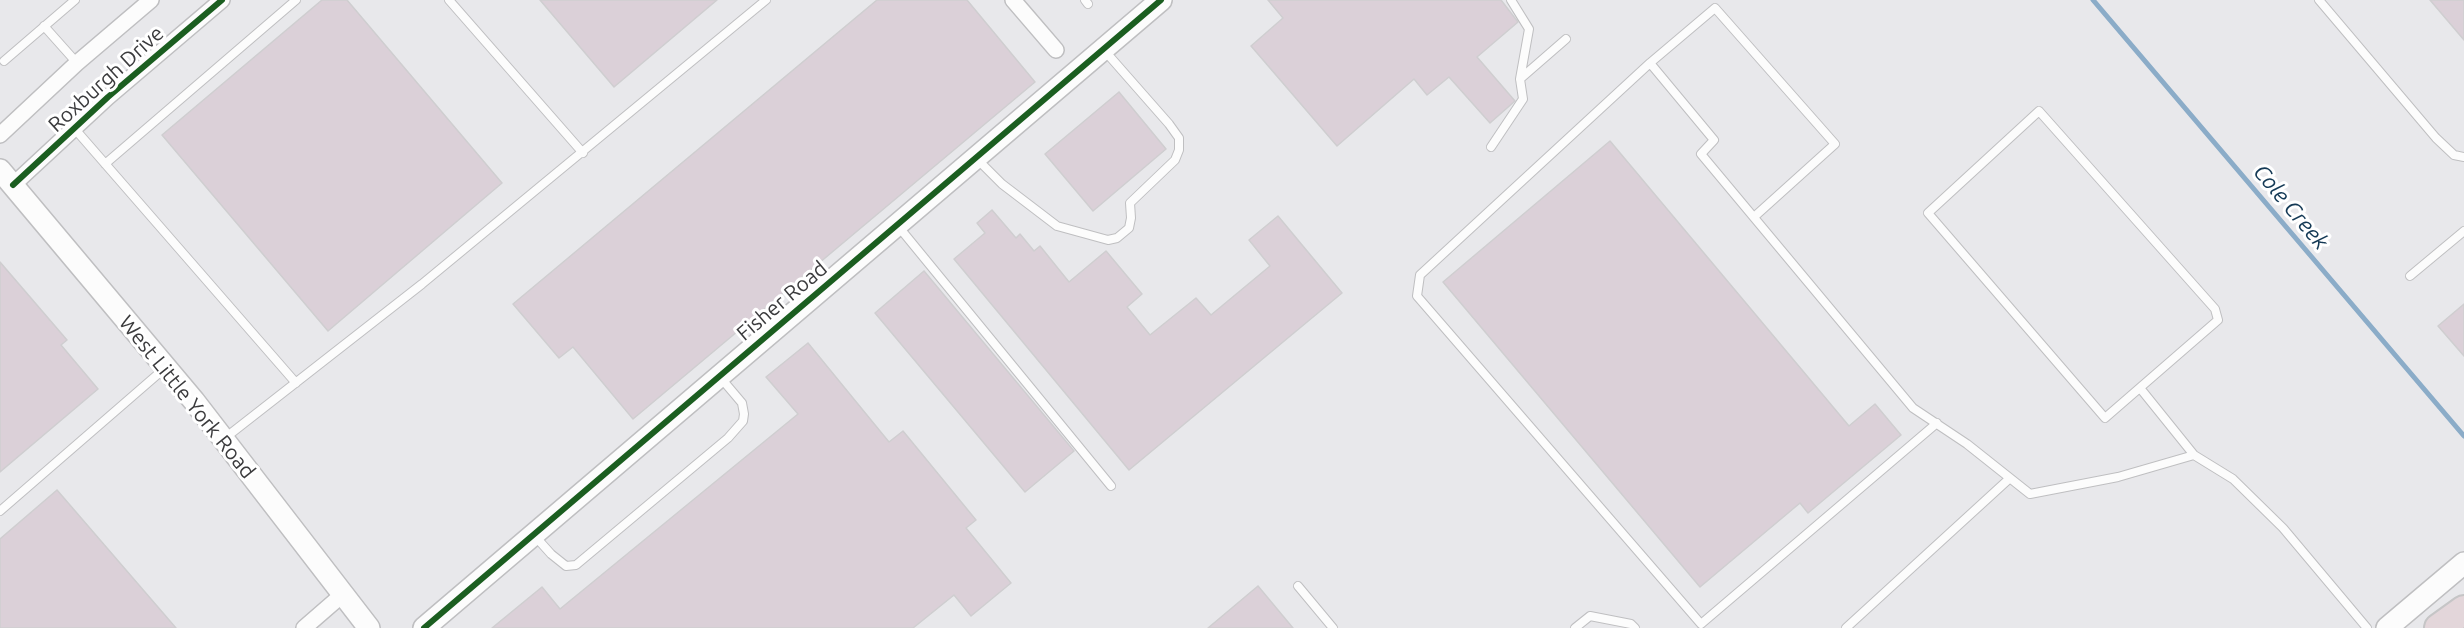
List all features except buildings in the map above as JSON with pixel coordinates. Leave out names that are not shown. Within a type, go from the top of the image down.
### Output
[{"type":"highway","points":[[2439,628],[2464,610]]},
{"type":"street","name":"Roxburgh Drive","points":[[0,135],[77,63],[151,0]]},
{"type":"street","points":[[1013,0],[1056,50]]},
{"type":"street","name":"Fisher Road","points":[[424,628],[1161,0]]},
{"type":"street","name":"Roxburgh Drive","points":[[6,178],[74,129],[213,3]]},
{"type":"street","name":"West Little York Road","points":[[6,178],[166,367],[369,628]]},
{"type":"street","points":[[2386,628],[2464,563]]},
{"type":"street","points":[[304,628],[342,595]]},
{"type":"lane","points":[[4,61],[75,0]]},
{"type":"lane","points":[[105,164],[296,0]]},
{"type":"lane","points":[[449,0],[583,153]]},
{"type":"lane","points":[[224,439],[583,153],[766,0]]},
{"type":"lane","points":[[1491,147],[1523,99],[1520,79],[1529,29],[1510,0]]},
{"type":"lane","points":[[2319,0],[2436,138],[2454,155],[2464,157]]},
{"type":"lane","points":[[1754,217],[1834,144],[1716,8],[1650,63],[1420,275],[1417,296],[1703,626],[1937,423]]},
{"type":"lane","points":[[44,26],[77,63]]},
{"type":"lane","points":[[1520,79],[1566,39]]},
{"type":"lane","points":[[975,158],[1002,184],[1057,226],[1108,240],[1118,238],[1129,228],[1130,203],[1175,160],[1179,150],[1179,138],[1103,49]]},
{"type":"lane","points":[[1650,63],[1714,140],[1701,154],[1913,408],[1967,444],[2030,494],[2118,477],[2194,455]]},
{"type":"lane","points":[[2039,111],[2215,309],[2218,320],[2140,388],[2105,418],[1928,213],[2039,111]]},
{"type":"lane","points":[[74,129],[296,383]]},
{"type":"lane","points":[[897,224],[1112,486]]},
{"type":"lane","points":[[2410,276],[2464,231]]},
{"type":"lane","points":[[0,511],[166,367]]},
{"type":"lane","points":[[534,534],[551,554],[566,566],[576,565],[728,438],[743,421],[744,414],[741,403],[720,376]]},
{"type":"lane","points":[[2140,388],[2194,455],[2234,479],[2283,528],[2367,628]]},
{"type":"lane","points":[[1846,628],[2010,478]]},
{"type":"lane","points":[[1298,586],[1333,628]]},
{"type":"lane","points":[[1575,628],[1590,616],[1631,624],[1635,628]]},
{"type":"waterway","name":"Cole Creek","points":[[2093,0],[2464,436]]},
{"type":"cycle path","points":[[13,185],[108,97],[222,0]]},
{"type":"cycle path","points":[[424,628],[1161,0]]}]
